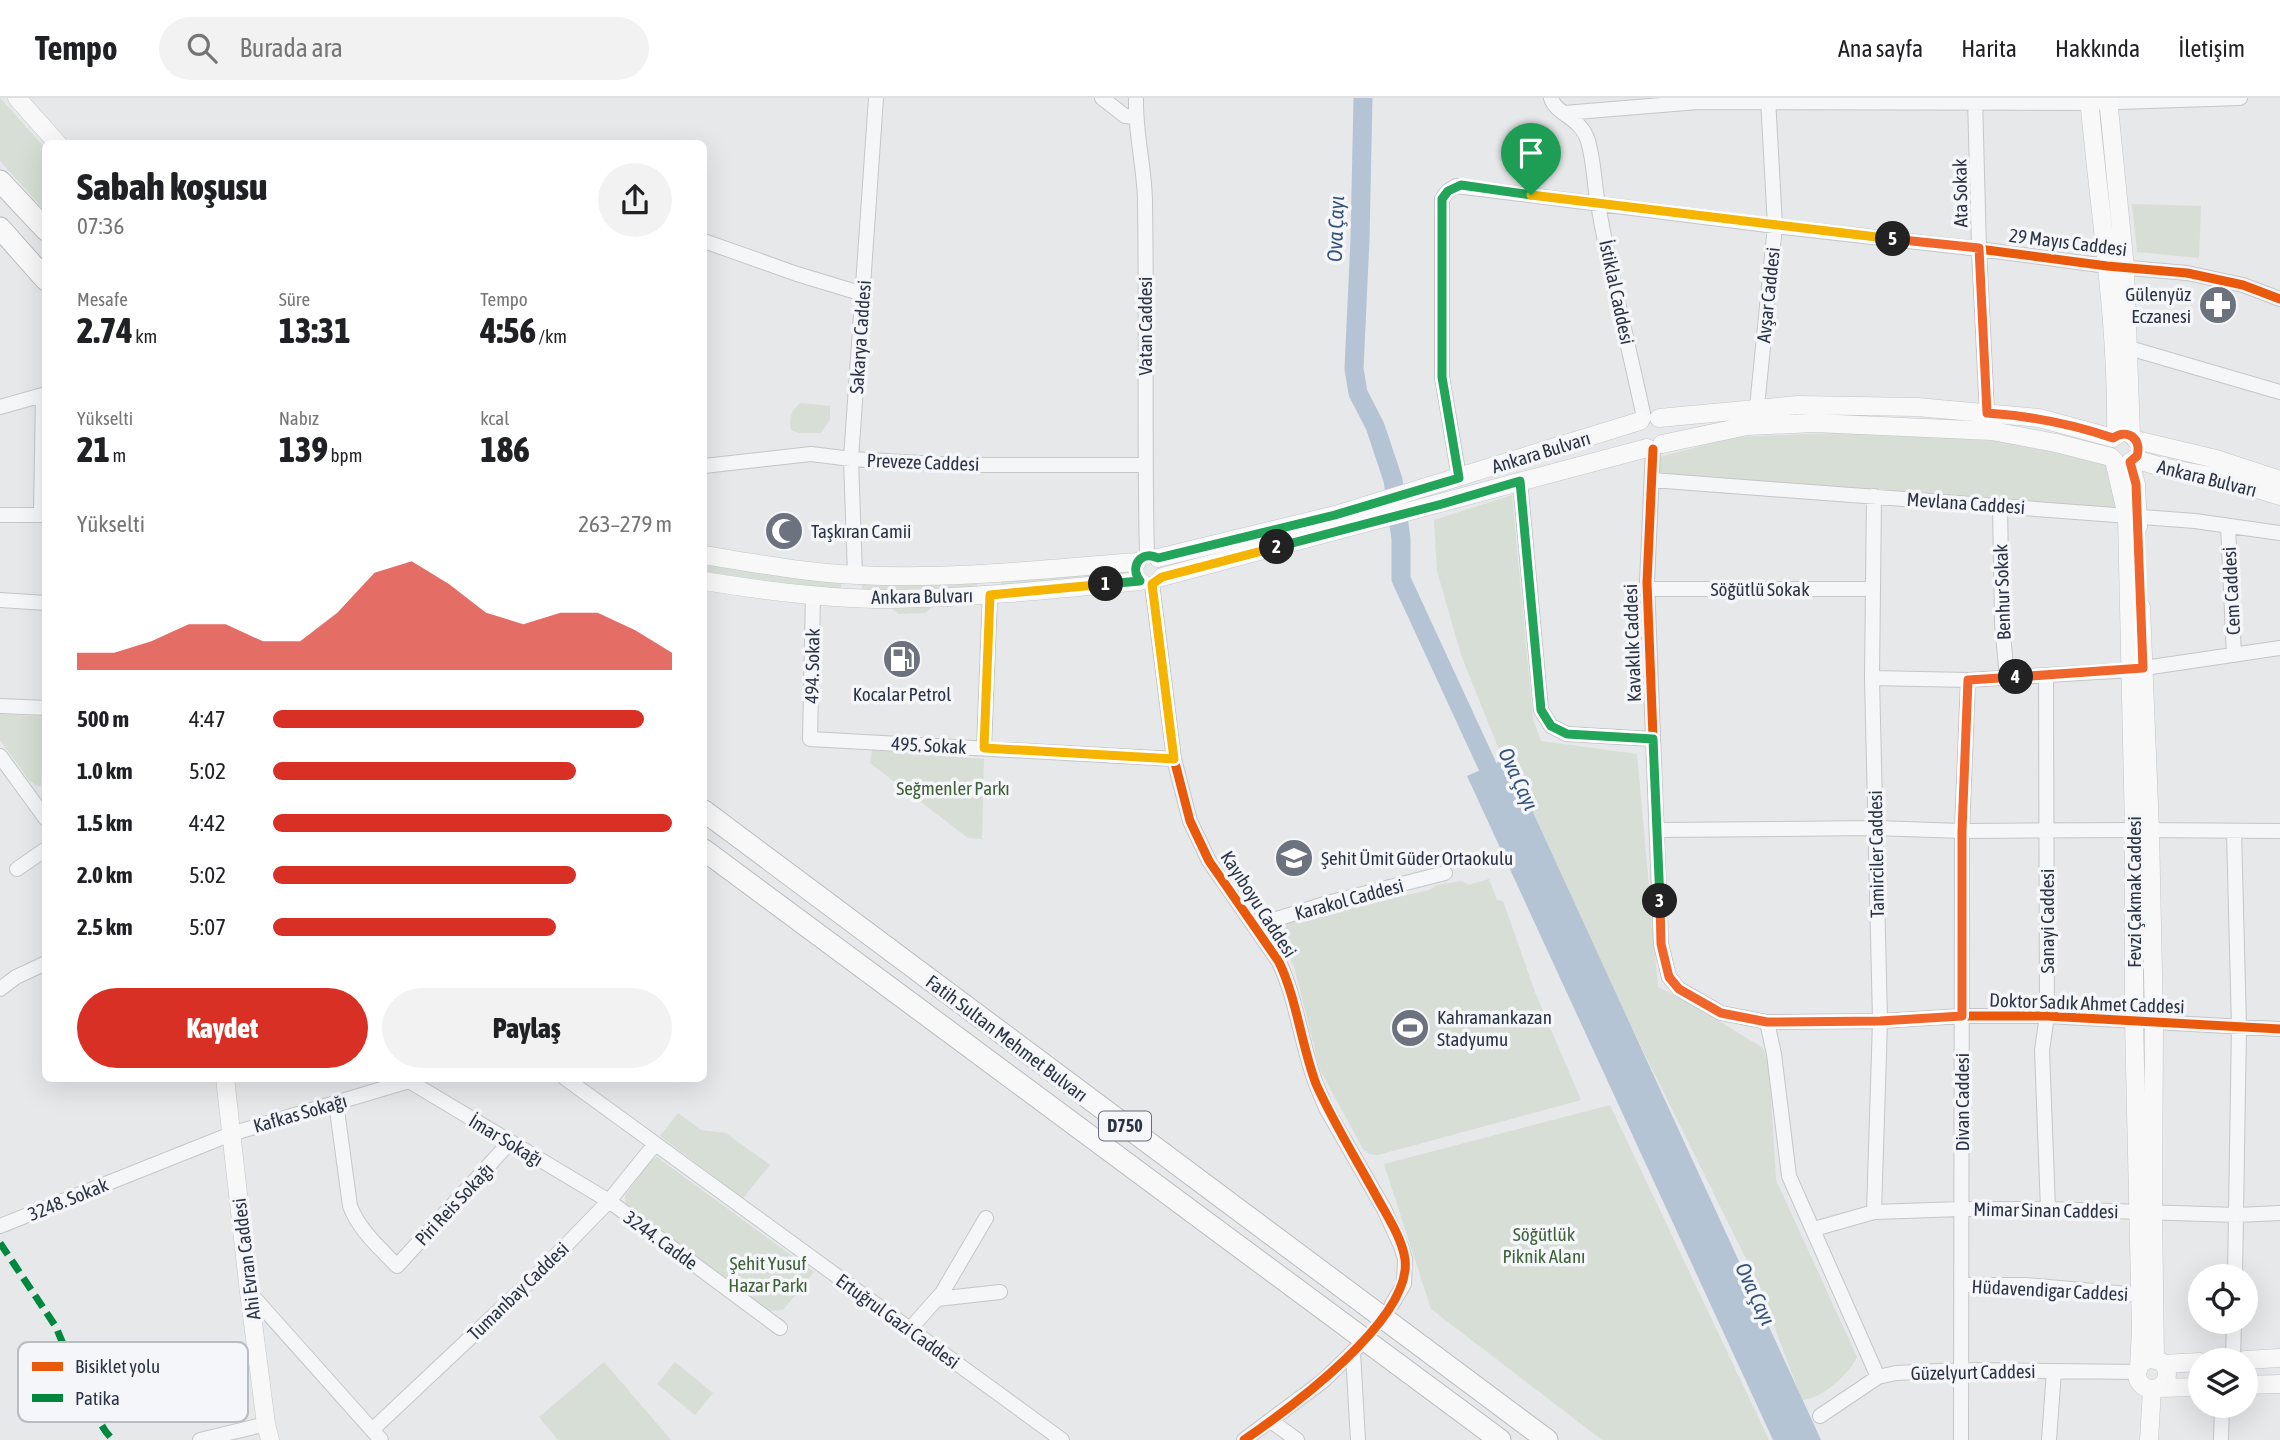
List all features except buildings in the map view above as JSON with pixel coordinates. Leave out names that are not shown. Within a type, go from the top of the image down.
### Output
[{"type":"highway","points":[[0,181],[42,226]]},
{"type":"highway","points":[[0,228],[42,275]]},
{"type":"highway","name":"Fatih Sultan Mehmet Bulvarı","points":[[707,813],[1547,1440]]},
{"type":"highway","name":"Fatih Sultan Mehmet Bulvarı","points":[[707,852],[1500,1440]]},
{"type":"main road","points":[[17,98],[54,140]]},
{"type":"main road","points":[[2089,101],[2107,266],[2116,387],[2124,437],[2138,452],[2123,460],[2109,449],[2124,437],[2129,348],[2125,268],[2108,100]]},
{"type":"main road","name":"Ankara Bulvarı","points":[[707,581],[854,598],[908,598],[990,595],[1151,581],[1337,523],[1440,484],[1648,419],[1757,407],[1826,404],[1917,407],[2039,418],[2216,459],[2280,480]]},
{"type":"main road","points":[[1648,419],[1668,430],[1654,447],[1638,442],[1636,437],[1636,426],[1648,419]]},
{"type":"main road","name":"Ankara Bulvarı","points":[[707,555],[855,575],[913,576],[992,573],[1147,558],[1442,504],[1520,481],[1747,426],[1815,422],[1992,432],[2043,440],[2123,460],[2221,478],[2280,496]]},
{"type":"main road","name":"Fevzi Çakmak Caddesi","points":[[2123,460],[2132,516],[2142,830],[2154,1022],[2140,1295],[2149,1366]]},
{"type":"main road","points":[[1147,558],[1164,569],[1151,581],[1135,570],[1147,558]]},
{"type":"main road","points":[[990,595],[992,573]]},
{"type":"main road","points":[[854,598],[855,575]]},
{"type":"main road","name":"Fevzi Çakmak Caddesi","points":[[2142,830],[2134,1021],[2145,1211],[2149,1366]]},
{"type":"main road","name":"Ahi Evran Caddesi","points":[[225,1082],[268,1432]]},
{"type":"main road","points":[[2258,1359],[2280,1358]]},
{"type":"main road","points":[[2188,1363],[2149,1366],[2138,1377],[2143,1385],[2154,1388],[2188,1387]]},
{"type":"main road","points":[[2149,1366],[2167,1373],[2166,1378],[2154,1388],[2149,1440]]},
{"type":"main road","points":[[2258,1385],[2280,1384]]},
{"type":"street","name":"Sakarya Caddesi","points":[[855,575],[850,479],[876,98]]},
{"type":"street","points":[[1102,98],[1125,116],[1136,117]]},
{"type":"street","name":"Vatan Caddesi","points":[[1136,98],[1145,202],[1144,465],[1147,558]]},
{"type":"street","name":"İstiklal Caddesi","points":[[1551,98],[1553,105],[1573,118],[1585,132],[1590,145],[1598,204],[1648,419]]},
{"type":"street","points":[[1564,113],[1699,102],[1768,100],[2089,101],[2240,98]]},
{"type":"street","name":"Avşar Caddesi","points":[[1757,407],[1775,226],[1768,100]]},
{"type":"street","name":"Ata Sokak","points":[[1975,100],[1987,413]]},
{"type":"street","name":"29 Mayıs Caddesi","points":[[1459,478],[1442,377],[1442,199],[1452,188],[1465,186],[2220,279],[2280,299]]},
{"type":"street","points":[[707,242],[863,294]]},
{"type":"street","points":[[2129,348],[2280,392]]},
{"type":"street","points":[[0,407],[42,395]]},
{"type":"street","name":"Kavaklık Caddesi","points":[[1654,447],[1647,589],[1661,944],[1669,977],[1679,989],[1721,1013],[1767,1022]]},
{"type":"street","name":"Preveze Caddesi","points":[[707,466],[811,454],[955,465],[1144,465]]},
{"type":"street","name":"Mevlana Caddesi","points":[[1651,480],[2195,521],[2280,533]]},
{"type":"street","points":[[1520,481],[1541,710],[1551,726],[1567,734],[1653,739]]},
{"type":"street","name":"Tamirciler Caddesi","points":[[1874,496],[1872,678],[1880,1021],[1874,1212]]},
{"type":"street","name":"Benhur Sokak","points":[[2000,506],[2002,623],[2007,678]]},
{"type":"street","points":[[0,515],[42,515]]},
{"type":"street","name":"Cem Caddesi","points":[[2228,526],[2234,655]]},
{"type":"street","name":"Kayıboyu Caddesi","points":[[1151,581],[1174,759],[1183,800],[1209,861],[1279,962],[1286,978],[1315,1084],[1401,1245],[1405,1259],[1404,1284],[1392,1304]]},
{"type":"street","name":"Söğütlü Sokak","points":[[1647,589],[1873,589]]},
{"type":"street","name":"494. Sokak","points":[[810,739],[813,594]]},
{"type":"street","points":[[984,748],[990,595]]},
{"type":"street","points":[[0,600],[42,603]]},
{"type":"street","points":[[1872,678],[1968,680],[2137,669],[2280,648]]},
{"type":"street","name":"Sanayi Caddesi","points":[[2046,675],[2047,1016],[2042,1050],[2048,1209]]},
{"type":"street","name":"Divan Caddesi","points":[[1961,1440],[1962,831],[1968,680]]},
{"type":"street","points":[[0,706],[42,708]]},
{"type":"street","name":"495. Sokak","points":[[810,739],[1174,759]]},
{"type":"street","points":[[0,755],[42,814]]},
{"type":"street","points":[[1658,830],[1875,828],[1962,831],[2280,831]]},
{"type":"street","points":[[2234,831],[2239,1026],[2235,1264]]},
{"type":"street","points":[[17,869],[42,852]]},
{"type":"street","name":"Karakol Caddesi","points":[[1254,926],[1331,902],[1445,873]]},
{"type":"street","points":[[0,989],[42,965]]},
{"type":"street","name":"Doktor Sadık Ahmet Caddesi","points":[[1767,1022],[2047,1016],[2280,1029]]},
{"type":"street","points":[[1767,1022],[1774,1054],[1789,1176],[1878,1377]]},
{"type":"street","name":"Kafkas Sokağı","points":[[136,1171],[231,1133],[399,1082]]},
{"type":"street","name":"İmar Sokağı","points":[[413,1082],[609,1201]]},
{"type":"street","name":"Ertuğrul Gazi Caddesi","points":[[570,1082],[1062,1440]]},
{"type":"street","name":"Piri Reis Sokağı","points":[[336,1103],[350,1206],[363,1230],[397,1266],[510,1142]]},
{"type":"street","name":"Tumanbay Caddesi","points":[[376,1435],[609,1201],[655,1144]]},
{"type":"street","name":"3248. Sokak","points":[[0,1226],[136,1171]]},
{"type":"street","name":"3244. Cadde","points":[[609,1201],[780,1328]]},
{"type":"street","name":"Mimar Sinan Caddesi","points":[[1814,1229],[1874,1212],[1961,1209],[2237,1215],[2280,1213]]},
{"type":"street","points":[[910,1329],[937,1299],[986,1218]]},
{"type":"street","name":"Hüdavendigar Caddesi","points":[[1961,1285],[2026,1285],[2140,1295]]},
{"type":"street","points":[[249,1292],[376,1435]]},
{"type":"street","points":[[937,1299],[1000,1292]]},
{"type":"street","points":[[1244,1440],[1323,1381],[1356,1349],[1358,1440]]},
{"type":"street","name":"Güzelyurt Caddesi","points":[[1820,1416],[1878,1377],[1896,1373],[1961,1370],[2054,1371],[2149,1366]]},
{"type":"street","points":[[2049,1440],[2054,1371]]},
{"type":"street","points":[[2221,1440],[2222,1418]]},
{"type":"street","points":[[1271,1421],[1297,1440]]},
{"type":"street","points":[[200,1440],[268,1432]]},
{"type":"green space","points":[[0,98],[42,145],[42,208],[0,161]]},
{"type":"green space","points":[[2132,204],[2201,206],[2199,258],[2137,252]]},
{"type":"green space","points":[[801,403],[830,406],[830,420],[821,433],[792,431],[791,416]]},
{"type":"green space","points":[[1854,432],[2000,441],[2110,462],[2121,511],[1658,476],[1660,457],[1734,437]]},
{"type":"green space","points":[[1512,495],[1533,719],[1541,741],[1637,754],[1658,987],[1682,998],[1763,1048],[1769,1065],[1776,1180],[1857,1357],[1848,1371],[1834,1384],[1810,1399],[1802,1400],[1757,1281],[1508,772],[1461,655],[1437,571],[1434,520]]},
{"type":"green space","points":[[707,565],[841,583],[841,590],[707,572]]},
{"type":"green space","points":[[1129,569],[1129,574],[1001,586],[1001,582]]},
{"type":"green space","points":[[977,583],[977,589],[862,590],[862,584]]},
{"type":"green space","points":[[933,605],[926,613],[898,614],[890,606]]},
{"type":"green space","points":[[0,714],[42,717],[41,786],[28,779],[0,740]]},
{"type":"green space","name":"Seğmenler Parkı","points":[[872,750],[984,759],[982,839],[968,838],[870,763]]},
{"type":"green space","points":[[1489,879],[1497,900],[1503,901],[1535,992],[1581,1100],[1378,1155],[1369,1154],[1363,1149],[1320,1070],[1294,966],[1274,929],[1298,920],[1429,890],[1437,885],[1462,881],[1468,885]]},
{"type":"green space","name":"Söğütlük Piknik Alanı","points":[[1610,1105],[1769,1440],[1602,1440],[1431,1309],[1384,1164]]},
{"type":"green space","points":[[678,1113],[701,1130],[726,1133],[770,1165],[743,1198],[660,1136]]},
{"type":"green space","name":"Şehit Yusuf Hazar Parkı","points":[[657,1157],[814,1272],[783,1310],[770,1311],[626,1205],[625,1196],[649,1162]]},
{"type":"green space","points":[[604,1362],[671,1440],[558,1440],[539,1417]]},
{"type":"green space","points":[[675,1362],[713,1393],[695,1415],[657,1384]]},
{"type":"water","points":[[1508,758],[1821,1440],[1773,1440],[1467,776]]},
{"type":"waterway","name":"Ova Çayı","points":[[1363,98],[1354,369],[1358,393],[1375,426],[1393,480],[1401,539],[1401,579],[1498,789]]},
{"type":"marked path","points":[[0,1243],[56,1327],[62,1342]]},
{"type":"marked path","points":[[100,1422],[113,1440]]},
{"type":"cycle path","points":[[1459,477],[1442,377],[1442,199],[1456,186],[2107,266],[2187,273],[2243,285],[2280,299]]},
{"type":"cycle path","points":[[1653,449],[1647,582],[1661,944],[1669,977],[1679,989],[1721,1013],[1767,1022],[2047,1016],[2280,1029]]},
{"type":"cycle path","points":[[1152,584],[1174,759],[1190,821],[1209,861],[1279,962],[1290,991],[1316,1084],[1395,1229],[1405,1259],[1402,1283],[1390,1308],[1369,1334],[1317,1385],[1244,1440]]},
{"type":"place","name":"Gülenyüz Eczanesi","points":[[2218,305]]},
{"type":"place","name":"Taşkıran Camii","points":[[784,531]]},
{"type":"place","name":"Kocalar Petrol","points":[[902,659]]},
{"type":"place","name":"Şehit Ümit Güder Ortaokulu","points":[[1294,858]]},
{"type":"place","name":"Kahramankazan Stadyumu","points":[[1410,1028]]},
{"type":"route","points":[[1461,185],[1531,195],[1775,226],[1979,248],[1987,413],[2039,418],[2113,438],[2123,433],[2136,440],[2139,448],[2137,456],[2130,462],[2136,484],[2143,668],[1968,680],[1962,831],[1962,1016],[1880,1021],[1767,1022],[1721,1013],[1679,989],[1669,977],[1661,944],[1653,739],[1567,734],[1551,726],[1541,710],[1520,481],[1162,577],[1152,584],[1174,759],[984,748],[990,595],[1140,581],[1135,574],[1135,566],[1143,556],[1158,558],[1335,515],[1459,478],[1442,377],[1442,199],[1452,188],[1461,185]]}]
